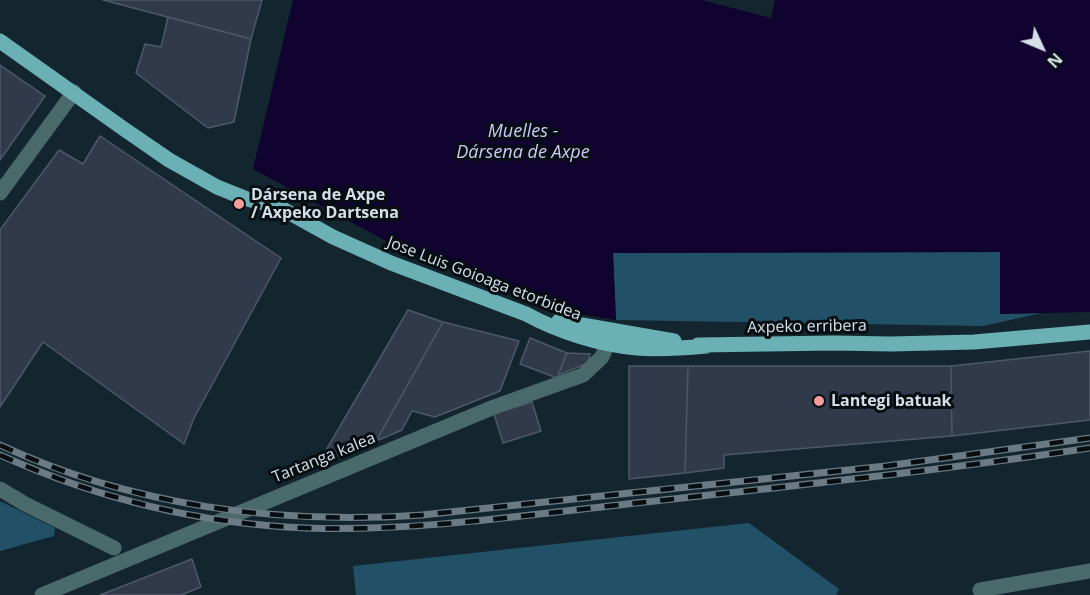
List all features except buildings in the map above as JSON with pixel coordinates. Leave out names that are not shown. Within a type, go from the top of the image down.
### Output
[{"type":"main road","name":"Jose Luis Goioaga etorbidea","points":[[0,41],[169,160],[217,187],[247,199],[279,207],[333,237],[391,263],[526,314],[554,328],[608,343],[636,348],[707,346]]},
{"type":"main road","name":"Axpeko erribera","points":[[526,314],[604,330],[707,346],[974,342],[1090,332]]},
{"type":"street","points":[[0,193],[74,92]]},
{"type":"street","name":"Tartanga kalea","points":[[42,595],[494,407],[583,375],[602,357],[608,343]]},
{"type":"street","points":[[0,489],[25,504],[114,548]]},
{"type":"street","points":[[980,590],[1090,571]]},
{"type":"shaded area","points":[[1001,252],[1000,314],[1042,313],[983,326],[616,320],[613,253]]},
{"type":"shaded area","points":[[0,501],[55,528],[54,536],[0,551]]},
{"type":"shaded area","points":[[749,523],[839,589],[836,595],[356,595],[353,566]]},
{"type":"water","name":"Muelles - Dársena de Axpe","points":[[293,0],[702,0],[771,18],[775,0],[1090,0],[1090,312],[1000,314],[1000,252],[613,253],[616,320],[571,313],[399,248],[253,169]]},
{"type":"railway","points":[[0,445],[50,466],[154,497],[206,507],[260,513],[314,517],[368,517],[422,515],[886,466],[1090,438]]},
{"type":"railway","points":[[0,455],[111,496],[188,514],[267,525],[350,528],[437,524],[524,516],[873,477],[1090,448]]},
{"type":"place","name":"Dársena de Axpe / Axpeko Dartsena","points":[[239,204]]},
{"type":"place","name":"Lantegi batuak","points":[[819,401]]}]
